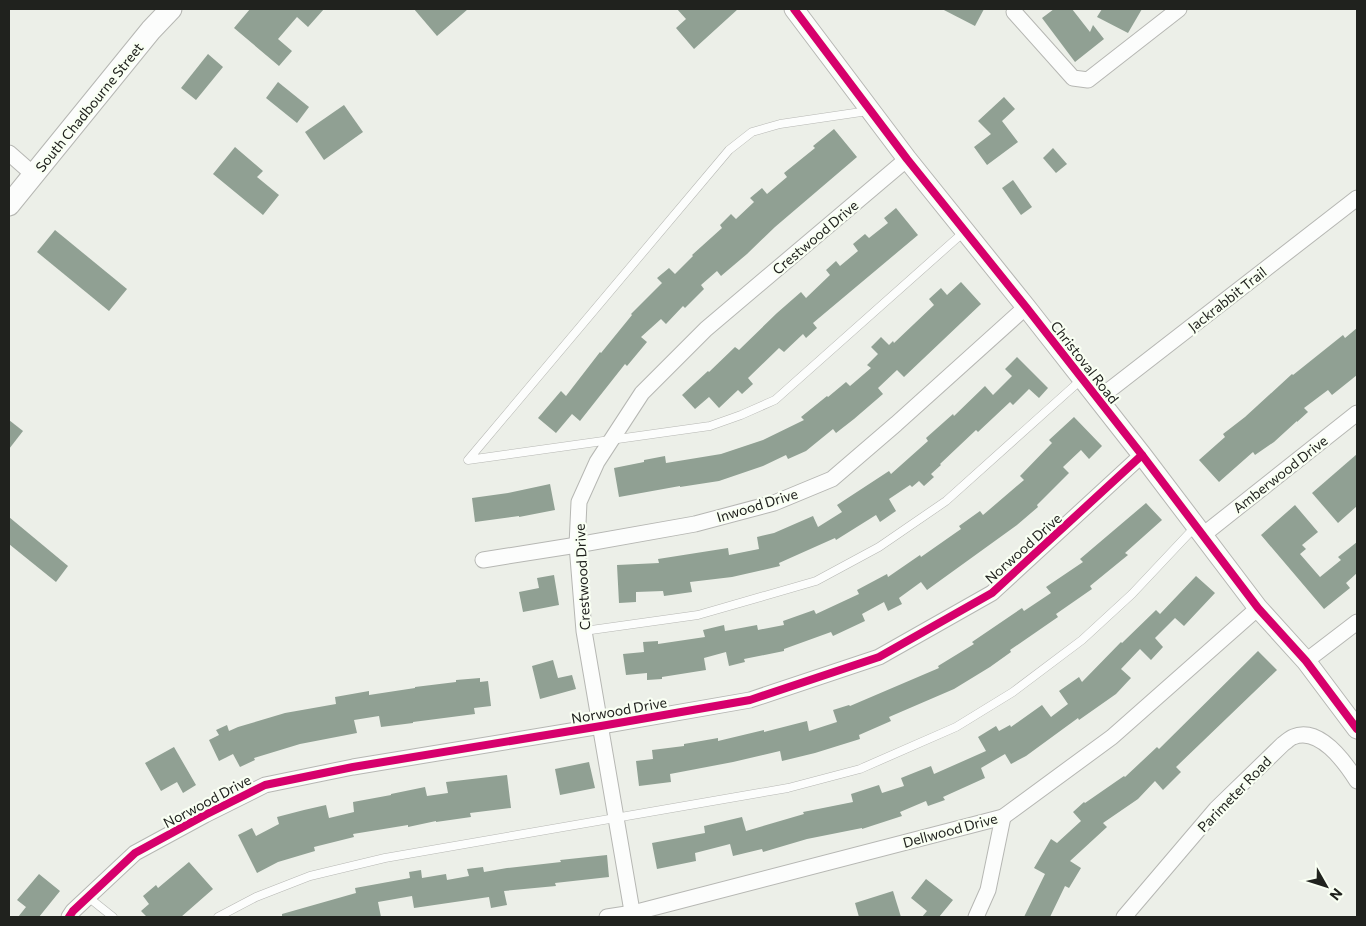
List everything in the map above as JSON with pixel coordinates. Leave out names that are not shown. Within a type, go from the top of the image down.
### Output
[{"type":"main road","name":"South Chadbourne Street","points":[[9,205],[151,30],[171,9]]},
{"type":"street","name":"Christoval Road","points":[[794,9],[907,159],[1026,306],[1258,608],[1306,661],[1357,729]]},
{"type":"street","points":[[1014,10],[1073,78],[1088,80],[1179,9]]},
{"type":"street","points":[[9,153],[34,175]]},
{"type":"street","name":"Crestwood Drive","points":[[633,915],[584,630],[577,545],[579,502],[597,462],[642,393],[706,329],[907,159]]},
{"type":"street","name":"Jackrabbit Trail","points":[[1098,399],[1357,198]]},
{"type":"street","name":"Inwood Drive","points":[[483,560],[695,524],[774,503],[832,479],[896,424],[1026,306]]},
{"type":"street","name":"Amberwood Drive","points":[[1199,530],[1357,413]]},
{"type":"street","name":"Norwood Drive","points":[[68,917],[135,853],[265,785],[353,767],[750,700],[880,657],[992,593],[1142,455]]},
{"type":"street","name":"Dellwood Drive","points":[[607,917],[633,915],[1003,817],[1112,738],[1258,608]]},
{"type":"street","points":[[1306,661],[1357,622]]},
{"type":"street","name":"Parimeter Road","points":[[1124,917],[1216,809],[1283,744],[1293,737],[1305,736],[1318,739],[1344,762],[1357,781]]},
{"type":"street","points":[[976,917],[988,890],[1003,817]]},
{"type":"lane","points":[[870,110],[780,124],[752,132],[728,150],[468,460],[710,426],[775,400],[965,232]]},
{"type":"lane","points":[[584,630],[698,615],[816,581],[879,547],[946,501],[1082,379]]},
{"type":"lane","points":[[218,917],[256,897],[310,876],[385,858],[788,788],[860,769],[956,727],[1013,692],[1082,640],[1199,530]]},
{"type":"lane","points":[[88,897],[113,917]]},
{"type":"building","points":[[250,9],[324,9],[308,27],[297,17],[278,39],[292,51],[279,66],[234,28]]},
{"type":"building","points":[[414,9],[468,9],[437,36]]},
{"type":"building","points":[[677,9],[738,9],[694,49],[676,28],[686,19]]},
{"type":"building","points":[[942,9],[984,9],[975,26]]},
{"type":"building","points":[[1054,9],[1072,9],[1090,32],[1093,25],[1104,39],[1075,62],[1042,18]]},
{"type":"building","points":[[1102,9],[1142,9],[1128,33],[1097,17]]},
{"type":"building","points":[[208,54],[223,67],[196,100],[181,88]]},
{"type":"building","points":[[278,82],[309,107],[297,123],[266,98]]},
{"type":"building","points":[[1004,97],[1015,109],[1002,121],[1018,142],[987,165],[974,147],[991,134],[978,121]]},
{"type":"building","points":[[344,105],[363,132],[324,160],[305,132]]},
{"type":"building","points":[[834,129],[857,157],[721,276],[717,271],[701,285],[704,289],[685,308],[683,306],[666,324],[661,319],[641,337],[647,342],[627,366],[625,364],[580,421],[572,414],[556,433],[538,418],[561,391],[566,396],[631,314],[662,283],[657,278],[669,268],[675,274],[692,255],[722,228],[720,225],[731,214],[736,219],[754,202],[750,198],[762,188],[767,194],[787,177],[784,173],[815,148],[813,146]]},
{"type":"building","points":[[235,147],[263,171],[257,177],[279,195],[263,215],[213,174]]},
{"type":"building","points":[[1053,148],[1067,164],[1056,173],[1043,158]]},
{"type":"building","points":[[1013,180],[1032,207],[1021,215],[1002,188]]},
{"type":"building","points":[[896,208],[918,235],[813,323],[817,328],[806,338],[803,334],[784,352],[779,348],[748,378],[753,384],[742,394],[738,390],[719,408],[709,397],[695,409],[682,395],[735,347],[739,350],[801,292],[806,298],[830,275],[826,270],[836,261],[840,266],[858,251],[853,244],[865,234],[869,238],[888,223],[884,218]]},
{"type":"building","points":[[55,230],[127,289],[109,311],[37,252]]},
{"type":"building","points":[[961,282],[981,304],[904,377],[897,370],[878,388],[883,394],[836,433],[833,429],[806,451],[788,459],[786,455],[763,466],[719,481],[619,497],[614,468],[665,456],[666,463],[721,454],[763,440],[804,420],[801,417],[827,396],[846,382],[850,386],[871,368],[867,365],[878,354],[871,347],[881,337],[889,345],[893,341],[894,343],[934,305],[929,299],[941,288],[947,295]]},
{"type":"building","points":[[1357,328],[1357,375],[1332,395],[1328,390],[1304,408],[1308,412],[1297,422],[1274,442],[1255,455],[1253,452],[1219,482],[1199,460],[1225,437],[1223,434],[1245,417],[1292,374],[1343,335],[1345,338]]},
{"type":"building","points":[[1017,357],[1048,388],[1039,398],[1029,389],[1013,405],[1010,402],[978,432],[976,430],[940,464],[931,474],[934,477],[924,486],[919,481],[912,487],[910,485],[889,499],[896,511],[880,522],[876,515],[836,540],[835,538],[779,563],[780,566],[732,577],[690,582],[692,592],[664,596],[663,591],[636,592],[636,602],[619,603],[617,565],[659,563],[658,559],[728,548],[729,555],[759,549],[757,537],[774,533],[813,516],[818,527],[842,512],[837,505],[889,471],[891,474],[928,441],[926,438],[953,414],[954,416],[985,386],[993,395],[1012,376],[1005,369]]},
{"type":"building","points":[[1074,417],[1102,446],[1089,459],[1081,450],[1063,467],[1069,473],[1037,505],[1038,507],[1017,525],[927,590],[921,582],[899,598],[902,604],[888,611],[884,602],[862,614],[865,621],[833,636],[831,632],[784,649],[784,651],[744,659],[745,662],[729,666],[726,652],[704,658],[706,670],[662,677],[662,679],[647,680],[647,673],[626,675],[623,654],[644,652],[643,642],[658,641],[658,644],[705,637],[703,630],[724,625],[725,631],[757,625],[758,630],[784,625],[783,621],[814,610],[816,614],[859,594],[857,590],[887,574],[888,577],[920,555],[921,557],[961,529],[959,526],[980,511],[983,515],[1024,480],[1020,476],[1052,443],[1049,440]]},
{"type":"building","points":[[9,420],[23,431],[9,449]]},
{"type":"building","points":[[1357,454],[1357,506],[1338,523],[1312,493]]},
{"type":"building","points":[[550,484],[555,510],[519,517],[475,522],[472,498]]},
{"type":"building","points":[[1146,503],[1162,520],[1125,553],[1128,555],[1090,586],[1092,589],[1056,614],[1058,617],[1010,650],[1011,652],[990,667],[954,689],[889,717],[891,721],[859,735],[860,739],[815,753],[782,761],[780,751],[670,774],[671,782],[639,786],[636,761],[653,759],[652,750],[684,746],[684,744],[718,738],[718,741],[807,721],[809,731],[837,722],[833,710],[850,706],[939,668],[938,666],[974,644],[972,642],[1022,608],[1024,611],[1051,593],[1046,587],[1083,562],[1080,559]]},
{"type":"building","points":[[1295,505],[1318,532],[1302,545],[1306,549],[1300,554],[1320,577],[1341,560],[1338,557],[1357,542],[1357,573],[1346,583],[1350,588],[1324,609],[1261,535]]},
{"type":"building","points":[[9,517],[68,566],[56,582],[9,544]]},
{"type":"building","points":[[554,575],[559,605],[523,612],[519,592],[539,588],[537,578]]},
{"type":"building","points":[[1196,576],[1215,593],[1184,626],[1175,618],[1155,638],[1163,647],[1151,660],[1140,649],[1121,669],[1131,678],[1116,694],[1079,720],[1078,718],[1026,756],[1011,764],[1005,754],[981,768],[985,778],[943,797],[945,800],[928,806],[926,801],[900,812],[902,816],[862,829],[807,839],[763,852],[762,849],[733,856],[730,844],[695,853],[696,861],[657,869],[652,843],[705,833],[704,826],[742,817],[746,831],[804,814],[803,812],[853,802],[851,794],[879,785],[882,793],[904,786],[901,778],[931,766],[934,774],[986,751],[978,737],[996,726],[999,731],[1010,725],[1011,727],[1042,705],[1051,717],[1068,704],[1059,691],[1079,677],[1082,682],[1156,610],[1160,614]]},
{"type":"building","points":[[1258,651],[1277,670],[1176,767],[1181,772],[1163,790],[1155,781],[1138,799],[1103,823],[1107,827],[1070,861],[1081,868],[1069,888],[1065,886],[1050,917],[1024,917],[1045,874],[1034,868],[1051,839],[1057,843],[1081,821],[1073,812],[1084,802],[1125,777],[1157,747],[1159,749]]},
{"type":"building","points":[[553,660],[558,678],[572,675],[576,689],[540,699],[532,666]]},
{"type":"building","points":[[480,678],[480,682],[488,681],[491,706],[474,708],[475,714],[381,727],[379,716],[354,720],[357,733],[300,744],[254,758],[255,760],[240,767],[233,754],[219,761],[209,740],[219,735],[216,730],[227,725],[229,731],[285,713],[336,704],[335,697],[369,691],[369,695],[456,682],[456,680]]},
{"type":"building","points":[[174,747],[196,785],[183,793],[177,782],[161,791],[145,763]]},
{"type":"building","points":[[589,762],[595,788],[560,795],[555,769]]},
{"type":"building","points":[[507,775],[511,808],[470,813],[471,817],[353,834],[354,837],[314,847],[315,851],[278,862],[257,873],[238,835],[252,828],[256,836],[279,824],[277,817],[326,805],[329,818],[354,812],[353,802],[425,787],[427,796],[448,793],[446,782]]},
{"type":"building","points":[[607,855],[609,877],[555,883],[556,886],[504,891],[507,905],[491,908],[489,897],[414,908],[412,896],[378,902],[381,917],[282,917],[282,914],[356,893],[355,888],[410,878],[409,872],[421,870],[422,878],[446,874],[447,880],[469,876],[467,869],[483,867],[484,872]]},
{"type":"building","points":[[189,862],[213,889],[181,917],[147,917],[141,911],[149,904],[143,896],[156,885],[158,888]]},
{"type":"building","points":[[39,874],[60,891],[39,917],[18,917],[26,907],[17,900]]},
{"type":"building","points":[[926,879],[953,900],[939,917],[922,917],[927,911],[911,898]]},
{"type":"building","points":[[893,891],[901,917],[859,917],[855,903]]},
{"type":"cycle path","points":[[794,9],[907,159],[1142,455],[1258,608],[1306,661],[1357,729]]},
{"type":"cycle path","points":[[69,917],[73,911],[135,853],[265,785],[353,767],[750,700],[879,657],[992,593],[1142,455]]}]
